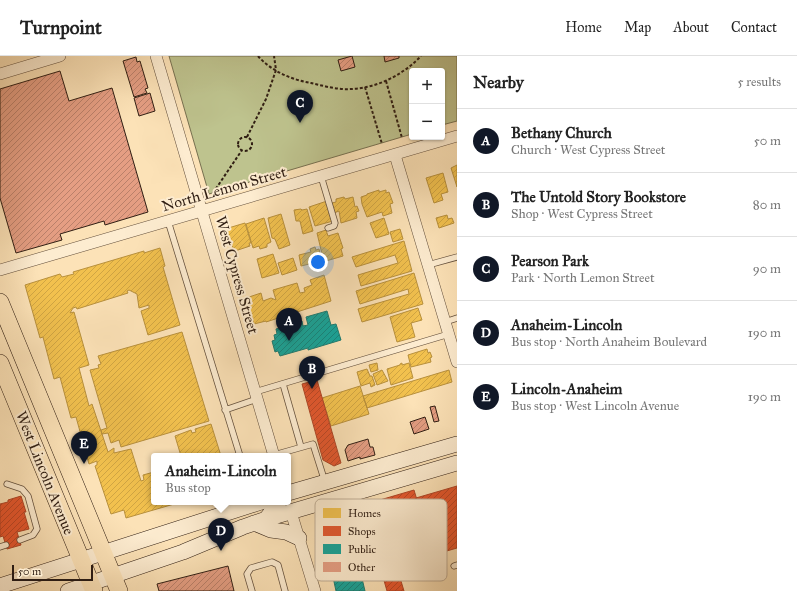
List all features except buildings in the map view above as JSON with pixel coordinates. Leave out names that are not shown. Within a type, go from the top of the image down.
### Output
[{"type":"main road","name":"West Lincoln Avenue","points":[[0,302],[116,583]]},
{"type":"main road","name":"West Lincoln Avenue","points":[[0,363],[80,560],[93,587]]},
{"type":"main road","points":[[291,493],[457,444]]},
{"type":"main road","points":[[335,499],[457,463]]},
{"type":"main road","points":[[291,512],[318,485]]},
{"type":"main road","points":[[0,586],[251,505]]},
{"type":"main road","points":[[260,521],[276,505]]},
{"type":"main road","points":[[68,591],[116,583],[189,550],[260,521],[315,505]]},
{"type":"main road","points":[[260,521],[271,530],[286,532],[299,538]]},
{"type":"street","points":[[0,74],[60,56]]},
{"type":"street","name":"West Cypress Street","points":[[156,56],[273,453]]},
{"type":"street","name":"North Lemon Street","points":[[0,270],[457,136]]},
{"type":"street","points":[[395,154],[457,362]]},
{"type":"street","points":[[291,512],[315,591]]},
{"type":"lane","points":[[321,176],[335,223],[334,226],[328,228]]},
{"type":"lane","points":[[168,221],[239,453]]},
{"type":"lane","points":[[428,265],[457,257]]},
{"type":"lane","points":[[445,322],[457,318]]},
{"type":"lane","points":[[225,410],[283,384],[449,334]]},
{"type":"lane","points":[[283,384],[301,447]]},
{"type":"lane","points":[[281,453],[313,444],[318,485]]},
{"type":"lane","points":[[7,484],[22,489],[28,496],[37,529],[33,535],[20,540]]},
{"type":"lane","points":[[252,591],[247,574],[251,568],[272,562],[278,566],[285,591]]},
{"type":"path","points":[[258,56],[283,75],[302,81],[337,88],[351,89],[386,81],[406,70],[421,56]]},
{"type":"path","points":[[248,137],[266,99],[276,70],[274,56]]},
{"type":"path","points":[[386,81],[402,138]]},
{"type":"path","points":[[365,87],[382,144]]},
{"type":"path","points":[[242,150],[239,148],[238,141],[243,137],[248,137]]},
{"type":"path","points":[[242,150],[248,150],[251,146],[251,141],[248,137]]},
{"type":"path","points":[[213,193],[242,150]]},
{"type":"green space","points":[[169,56],[457,56],[457,121],[445,124],[445,68],[409,68],[409,135],[209,194]]},
{"type":"place","name":"Pearson Park","points":[[300,123]]},
{"type":"place","name":"Bethany Church","points":[[289,341]]},
{"type":"place","name":"The Untold Story Bookstore","points":[[312,389]]},
{"type":"place","name":"Lincoln-Anaheim","points":[[84,464]]},
{"type":"place","name":"Anaheim-Lincoln","points":[[221,551]]}]
